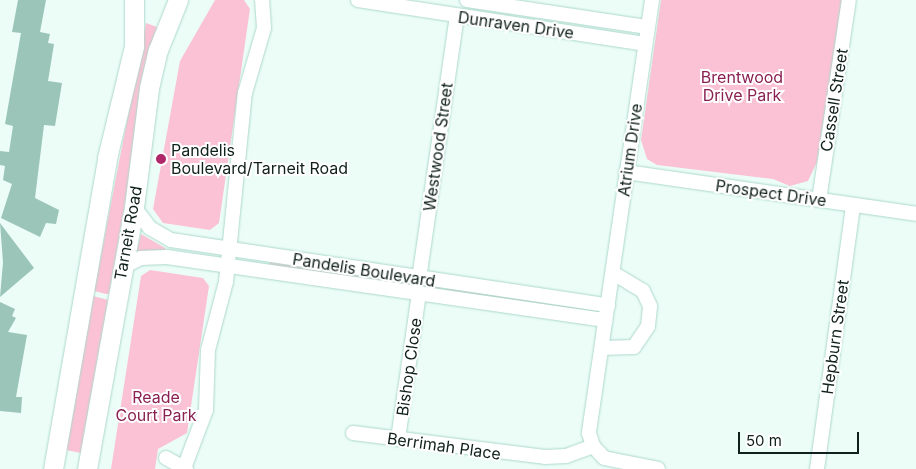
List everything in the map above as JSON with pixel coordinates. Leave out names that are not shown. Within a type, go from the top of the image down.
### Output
[{"type":"main road","name":"Tarneit Road","points":[[53,469],[107,158],[134,46],[134,0]]},
{"type":"main road","name":"Tarneit Road","points":[[87,469],[134,207],[153,68],[178,0]]},
{"type":"street","points":[[166,458],[185,468],[206,410],[208,350],[228,266],[240,126],[245,93],[263,36],[262,0]]},
{"type":"street","name":"Dunraven Drive","points":[[358,0],[427,5],[457,16],[645,44]]},
{"type":"street","name":"Dunraven Drive","points":[[467,0],[648,27]]},
{"type":"street","name":"Atrium Drive","points":[[593,446],[590,422],[652,0]]},
{"type":"street","name":"Cassell Street","points":[[819,200],[849,0]]},
{"type":"street","name":"Westwood Street","points":[[419,278],[457,16]]},
{"type":"street","name":"Prospect Drive","points":[[626,172],[916,214]]},
{"type":"street","name":"Hepburn Street","points":[[817,469],[854,205]]},
{"type":"street","name":"Pandelis Boulevard","points":[[134,207],[160,236],[230,251],[608,306]]},
{"type":"street","name":"Pandelis Boulevard","points":[[123,267],[156,257],[606,320]]},
{"type":"street","points":[[602,348],[634,347],[648,326],[650,306],[643,291],[613,273]]},
{"type":"street","name":"Bishop Close","points":[[398,439],[419,294]]},
{"type":"street","name":"Berrimah Place","points":[[353,433],[544,458],[566,456],[593,446]]},
{"type":"street","points":[[593,446],[611,461],[658,469]]},
{"type":"green space","points":[[215,0],[244,0],[250,9],[219,223],[210,230],[163,223],[153,209],[180,61]]},
{"type":"green space","name":"Brentwood Drive Park","points":[[661,0],[842,0],[817,162],[808,181],[790,186],[773,179],[657,165],[647,159],[641,140]]},
{"type":"green space","points":[[146,23],[157,27],[142,76],[126,198],[109,294],[106,294],[94,291]]},
{"type":"green space","points":[[141,234],[165,248],[165,252],[136,253]]},
{"type":"green space","points":[[270,261],[442,286],[441,293],[269,268]]},
{"type":"green space","name":"Reade Court Park","points":[[150,270],[203,278],[209,286],[187,433],[158,449],[155,469],[111,469],[141,276]]},
{"type":"green space","points":[[447,287],[586,308],[592,311],[446,294]]},
{"type":"green space","points":[[93,296],[108,300],[81,453],[66,450]]},
{"type":"building","points":[[18,0],[46,0],[40,32],[50,34],[48,43],[54,44],[48,81],[62,83],[55,126],[44,125],[35,198],[59,210],[56,224],[46,223],[40,237],[1,218],[12,184],[3,180],[5,166],[0,165],[0,151],[9,152],[13,126],[5,124],[21,33],[12,32]]},
{"type":"building","points":[[0,223],[34,268],[0,297],[3,262]]},
{"type":"building","points":[[0,302],[15,309],[12,316],[16,318],[8,332],[27,335],[16,397],[22,397],[21,413],[0,411]]},
{"type":"place","name":"Pandelis Boulevard/Tarneit Road","points":[[161,159]]}]
